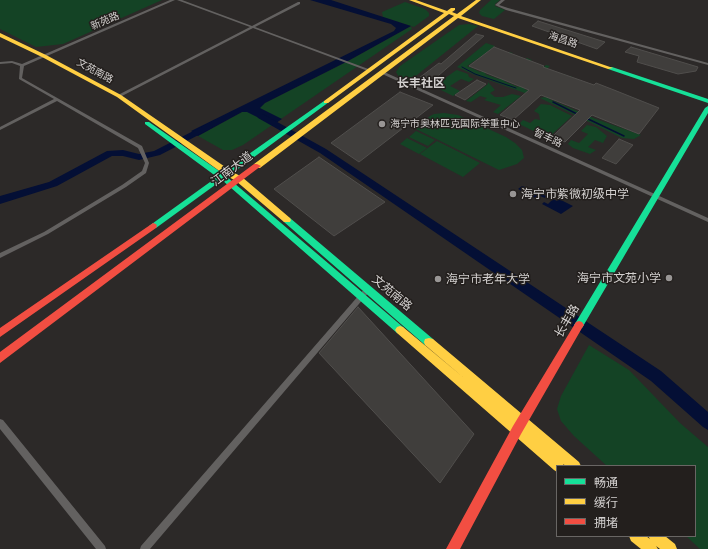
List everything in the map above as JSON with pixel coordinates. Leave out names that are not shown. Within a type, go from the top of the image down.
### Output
[{"type":"main road","name":"海昌路","points":[[411,0],[454,13]]},
{"type":"main road","name":"海昌路","points":[[419,0],[708,99]]},
{"type":"main road","name":"江南大道","points":[[0,358],[382,72],[454,13],[466,0]]},
{"type":"main road","name":"江南大道","points":[[0,333],[225,175],[369,70],[454,13],[479,0]]},
{"type":"main road","name":"文苑南路","points":[[0,35],[114,98],[172,136]]},
{"type":"main road","name":"文苑南路","points":[[0,40],[41,57],[119,96],[225,175],[236,181],[368,289],[574,465]]},
{"type":"main road","name":"长丰路","points":[[453,549],[517,430],[524,421],[589,307],[708,108]]},
{"type":"main road","name":"文苑南路","points":[[236,181],[362,296],[557,465]]},
{"type":"main road","points":[[637,537],[651,549]]},
{"type":"main road","points":[[656,537],[670,549]]},
{"type":"street","name":"新苑路","points":[[22,65],[173,0]]},
{"type":"street","points":[[179,0],[369,70]]},
{"type":"street","points":[[502,0],[497,5],[506,9],[708,64]]},
{"type":"street","points":[[119,96],[299,3]]},
{"type":"street","points":[[0,63],[12,62],[22,65],[20,78],[140,147],[146,162],[144,172],[124,186],[46,233],[0,256]]},
{"type":"street","name":"智丰路","points":[[382,72],[708,220]]},
{"type":"street","points":[[0,129],[57,99]]},
{"type":"street","points":[[144,549],[368,289]]},
{"type":"street","points":[[0,423],[102,549]]},
{"type":"green space","points":[[0,0],[162,0],[63,44],[36,47],[0,29]]},
{"type":"green space","points":[[491,0],[500,0],[495,4],[495,6],[505,10],[494,19],[482,16],[479,13],[480,10]]},
{"type":"green space","points":[[405,2],[425,9],[429,13],[429,16],[414,27],[383,17],[382,12]]},
{"type":"green space","points":[[469,24],[478,26],[412,79],[408,81],[399,77],[396,72],[400,66],[459,25]]},
{"type":"green space","points":[[411,26],[412,29],[243,145],[232,150],[223,150],[198,136],[242,112],[265,103],[348,61]]},
{"type":"green space","points":[[486,43],[495,46],[482,56],[495,61],[508,52],[513,53],[500,63],[514,68],[527,58],[532,60],[519,69],[534,75],[546,65],[550,66],[524,89],[540,95],[564,74],[566,75],[543,95],[533,96],[457,67]],"holes":[[[480,57],[493,63],[480,72],[467,66]],[[498,64],[512,69],[499,79],[485,74]],[[517,71],[532,76],[518,87],[504,81]]]},
{"type":"green space","points":[[457,70],[468,74],[469,77],[474,79],[469,82],[461,79],[450,86],[460,91],[453,96],[437,88],[439,86],[437,84]]},
{"type":"green space","points":[[571,76],[549,99],[596,119],[641,135],[634,139],[622,138],[540,98],[546,97]]},
{"type":"green space","points":[[488,82],[495,90],[490,93],[495,97],[503,97],[512,94],[521,96],[498,114],[493,112],[501,105],[484,100],[487,98],[480,96],[471,102],[466,101],[488,84]]},
{"type":"green space","points":[[541,104],[550,105],[572,116],[548,138],[519,124],[523,120],[530,123],[535,119],[540,120],[539,114],[534,111]]},
{"type":"green space","points":[[444,113],[458,115],[506,137],[522,150],[524,158],[517,164],[499,170],[416,129],[430,116]]},
{"type":"green space","points":[[587,125],[596,127],[607,136],[603,143],[595,140],[588,147],[596,150],[590,154],[573,148],[568,144],[571,140],[579,143],[588,134],[581,131]]},
{"type":"green space","points":[[416,131],[435,140],[428,146],[409,137]]},
{"type":"green space","points":[[407,138],[427,148],[419,154],[400,144]]},
{"type":"green space","points":[[437,141],[480,163],[463,177],[420,154]]},
{"type":"green space","points":[[589,345],[629,370],[680,423],[708,447],[708,549],[700,549],[687,537],[696,537],[696,465],[606,465],[574,436],[561,421],[557,409],[561,396]]},
{"type":"water","points":[[310,0],[331,0],[411,26],[348,61],[265,103],[260,108],[282,119],[273,125],[247,112],[242,112],[198,136],[191,131],[394,31],[396,28],[391,24]]},
{"type":"water","points":[[522,186],[541,192],[546,196],[545,198],[540,196],[537,199],[518,189]]},
{"type":"water","points":[[553,199],[557,201],[559,199],[573,206],[561,214],[542,204],[544,202],[548,204]]},
{"type":"building","points":[[538,21],[605,42],[597,49],[532,26]]},
{"type":"building","points":[[476,34],[484,36],[431,82],[419,78],[439,63],[441,64]]},
{"type":"building","points":[[494,47],[544,66],[543,67],[594,85],[596,83],[659,108],[639,134],[592,115],[565,142],[552,137],[580,110],[541,95],[513,120],[500,115],[529,90],[469,66]]},
{"type":"building","points":[[631,47],[698,67],[696,71],[678,74],[637,62],[639,56],[625,52]]},
{"type":"building","points":[[477,80],[486,84],[465,100],[455,95]]},
{"type":"building","name":"海宁市奥林匹克国际举重中心","points":[[400,92],[433,105],[359,162],[331,143]]},
{"type":"building","points":[[619,139],[633,145],[616,164],[602,158]]},
{"type":"building","points":[[319,157],[385,202],[334,236],[274,189]]},
{"type":"building","points":[[358,307],[474,434],[440,483],[319,353]]},
{"type":"waterway","points":[[462,67],[475,74],[516,88]]},
{"type":"waterway","points":[[553,102],[579,115]]},
{"type":"waterway","points":[[261,116],[323,151],[656,376],[708,422]]},
{"type":"waterway","points":[[586,118],[624,136]]},
{"type":"waterway","points":[[0,200],[53,184],[110,153],[123,153],[139,157],[157,153],[209,126]]},
{"type":"traffic: fast","points":[[610,68],[708,101]]},
{"type":"traffic: fast","points":[[153,226],[326,102]]},
{"type":"traffic: fast","points":[[579,325],[708,108]]},
{"type":"traffic: fast","points":[[147,123],[232,184],[400,330]]},
{"type":"traffic: fast","points":[[287,220],[429,342]]},
{"type":"traffic: slow","points":[[411,0],[610,68]]},
{"type":"traffic: slow","points":[[257,166],[479,0]]},
{"type":"traffic: slow","points":[[326,102],[453,9]]},
{"type":"traffic: slow","points":[[0,35],[44,56],[119,96],[228,173],[239,179],[287,220]]},
{"type":"traffic: slow","points":[[400,330],[557,465]]},
{"type":"traffic: slow","points":[[429,342],[574,465]]},
{"type":"traffic: slow","points":[[637,537],[651,549]]},
{"type":"traffic: slow","points":[[656,537],[670,549]]},
{"type":"traffic: jam","points":[[0,358],[257,166]]},
{"type":"traffic: jam","points":[[0,333],[153,226]]},
{"type":"traffic: jam","points":[[453,549],[517,430],[579,325]]},
{"type":"place","name":"海宁市奥林匹克国际举重中心","points":[[382,124]]},
{"type":"place","name":"海宁市紫微初级中学","points":[[513,194]]},
{"type":"place","name":"海宁市文苑小学","points":[[669,278]]},
{"type":"place","name":"海宁市老年大学","points":[[438,279]]},
{"type":"district","name":"长丰社区","points":[[421,83]]}]
